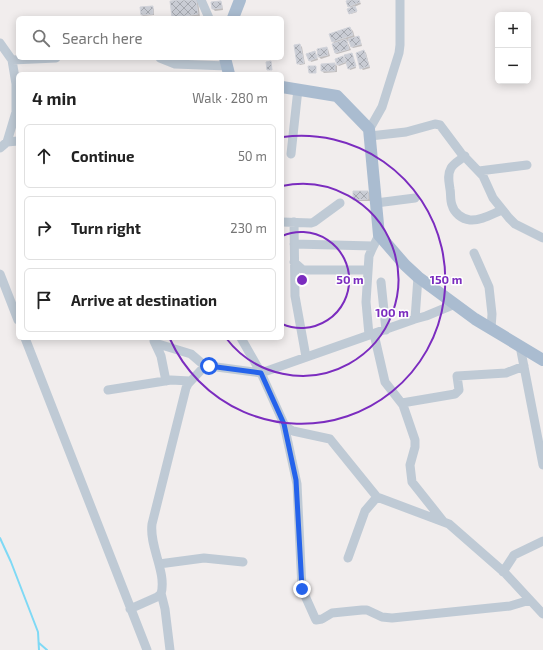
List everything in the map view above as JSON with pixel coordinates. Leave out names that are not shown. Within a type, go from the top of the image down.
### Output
[{"type":"main road","points":[[234,16],[240,0]]},
{"type":"main road","points":[[284,87],[337,96],[369,129],[379,235],[404,265],[475,319],[543,360]]},
{"type":"street","points":[[201,0],[208,16]]},
{"type":"street","points":[[400,0],[399,53],[382,107],[370,133],[406,132],[439,124],[483,176],[493,198],[511,221],[543,238]]},
{"type":"street","points":[[0,43],[12,60],[16,81]]},
{"type":"street","points":[[12,60],[16,60]]},
{"type":"street","points":[[165,60],[174,64],[227,66]]},
{"type":"street","points":[[291,154],[298,89]]},
{"type":"street","points":[[3,145],[16,112]]},
{"type":"street","points":[[3,145],[16,142]]},
{"type":"street","points":[[465,156],[453,165],[448,176],[452,205],[457,214],[471,220],[488,216],[502,210]]},
{"type":"street","points":[[479,171],[527,165]]},
{"type":"street","points":[[376,202],[415,198]]},
{"type":"street","points":[[284,222],[314,222],[340,202]]},
{"type":"street","points":[[294,222],[294,296],[306,357]]},
{"type":"street","points":[[379,235],[369,256],[366,307],[371,335],[385,382],[402,403],[415,443],[410,465],[413,484],[444,522]]},
{"type":"street","points":[[294,244],[373,246]]},
{"type":"street","points":[[474,253],[489,287],[492,314],[491,329]]},
{"type":"street","points":[[294,262],[303,270],[368,270]]},
{"type":"street","points":[[0,274],[16,315]]},
{"type":"street","points":[[415,319],[418,277]]},
{"type":"street","points":[[381,282],[386,330]]},
{"type":"street","points":[[154,341],[192,354],[205,366],[261,373],[426,316],[455,304]]},
{"type":"street","points":[[26,340],[147,650]]},
{"type":"street","points":[[242,340],[261,373],[284,424],[297,484],[302,592],[316,620],[322,619],[332,613],[362,610],[367,610],[392,618],[510,606],[530,600]]},
{"type":"street","points":[[154,341],[161,356],[166,381]]},
{"type":"street","points":[[520,346],[543,465]]},
{"type":"street","points":[[170,650],[165,609],[161,593],[162,580],[152,533],[152,524],[186,388],[190,381],[205,366]]},
{"type":"street","points":[[402,403],[455,394],[459,390],[457,376],[506,373],[524,366]]},
{"type":"street","points":[[108,390],[174,380],[190,381]]},
{"type":"street","points":[[284,424],[293,431],[330,439],[377,497],[449,524],[503,572],[543,614]]},
{"type":"street","points":[[348,558],[366,511],[377,497]]},
{"type":"street","points":[[503,572],[516,553],[543,541]]},
{"type":"street","points":[[158,564],[204,558],[243,562]]},
{"type":"street","points":[[130,609],[157,597],[161,593]]},
{"type":"building","points":[[196,0],[198,14],[172,16],[170,1]]},
{"type":"building","points":[[359,0],[360,2],[348,7],[346,1]]},
{"type":"building","points":[[221,1],[222,8],[212,9],[211,2]]},
{"type":"building","points":[[153,6],[153,14],[141,15],[140,7]]},
{"type":"building","points":[[355,6],[357,11],[349,14],[347,9]]},
{"type":"building","points":[[350,27],[353,35],[332,42],[329,34]]},
{"type":"building","points":[[359,36],[361,44],[351,47],[348,39]]},
{"type":"building","points":[[346,39],[349,49],[335,53],[332,44]]},
{"type":"building","points":[[300,44],[304,63],[297,64],[294,45]]},
{"type":"building","points":[[327,47],[328,55],[318,57],[317,49]]},
{"type":"building","points":[[364,50],[369,66],[360,69],[356,53]]},
{"type":"building","points":[[315,51],[317,58],[309,61],[306,54]]},
{"type":"building","points":[[352,53],[356,66],[348,69],[344,55]]},
{"type":"building","points":[[343,56],[345,62],[337,65],[335,59]]},
{"type":"building","points":[[271,61],[272,70],[267,70],[266,62]]},
{"type":"building","points":[[335,63],[335,71],[321,71],[321,64]]},
{"type":"building","points":[[308,66],[316,66],[316,73],[309,73]]},
{"type":"building","points":[[353,191],[368,191],[368,199],[353,200]]},
{"type":"waterway","points":[[0,538],[11,562],[38,632],[39,650]]},
{"type":"waterway","points":[[39,643],[47,650]]},
{"type":"route","points":[[209,366],[261,373],[284,424],[297,484],[302,589]]}]
